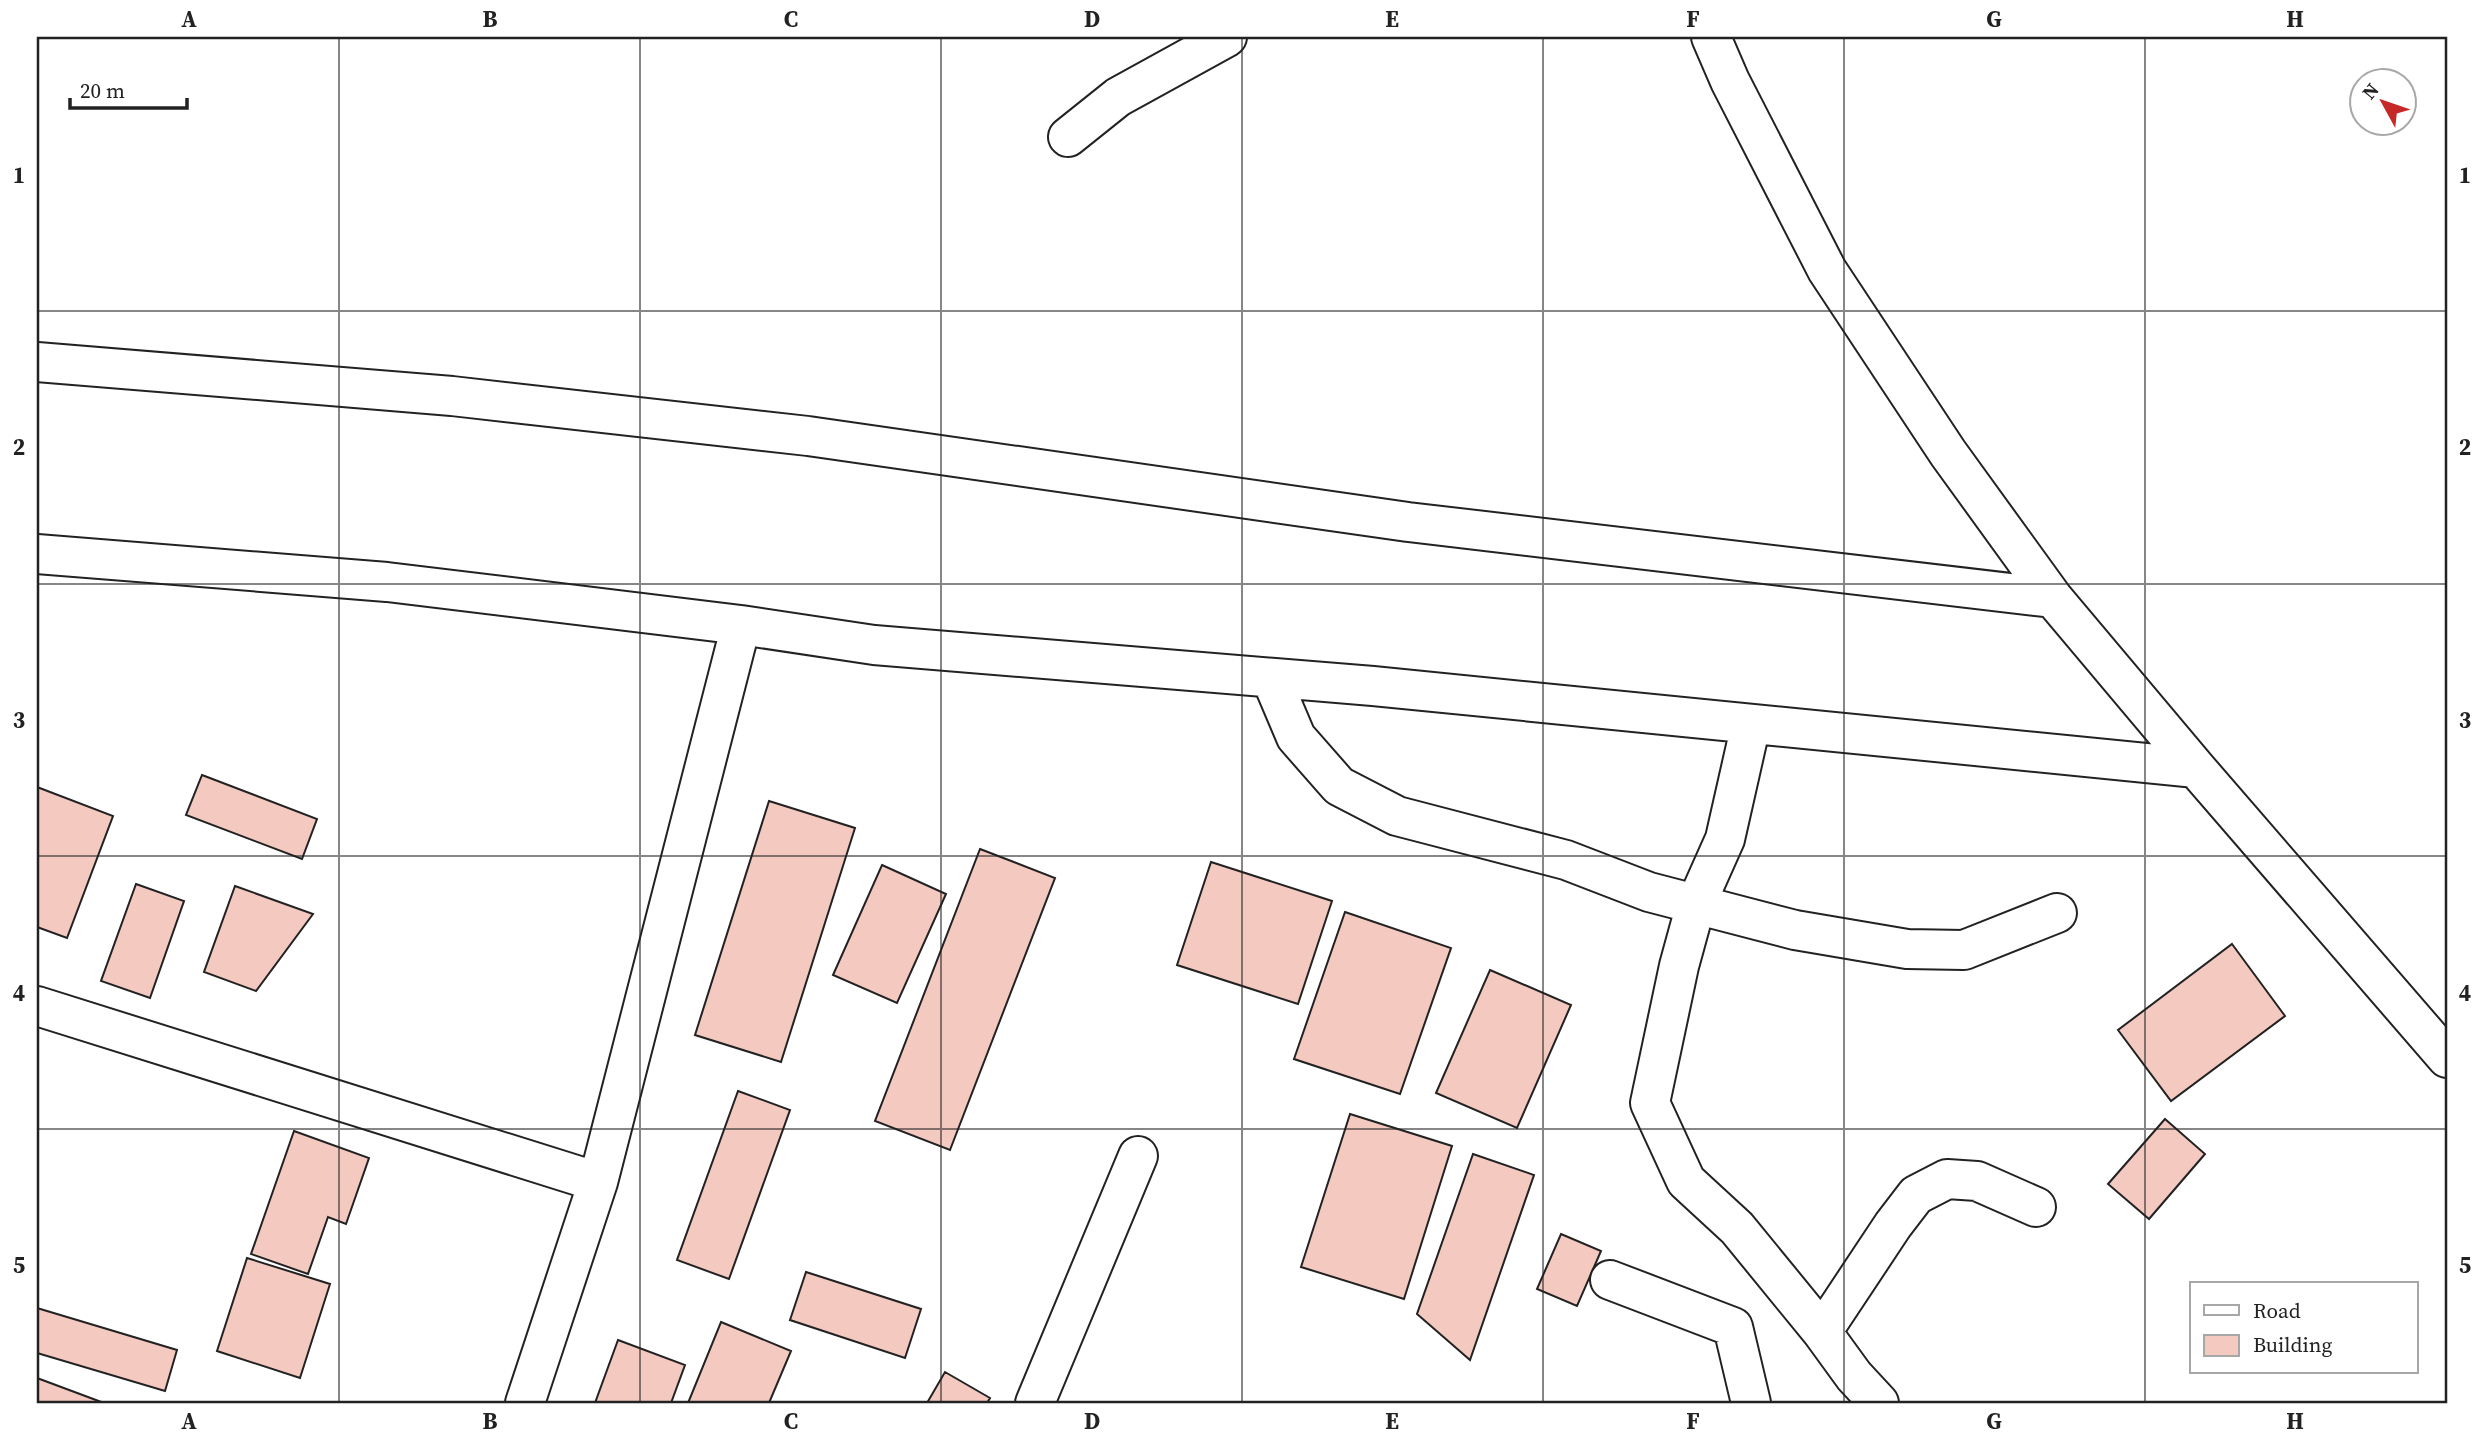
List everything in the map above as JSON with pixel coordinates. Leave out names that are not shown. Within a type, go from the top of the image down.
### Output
[{"type":"street","points":[[1068,137],[1118,97],[1227,37]]},
{"type":"street","points":[[1710,37],[1826,270],[1948,453],[2053,598],[2447,1058]]},
{"type":"street","points":[[37,362],[452,396],[808,436],[1408,522],[2053,598]]},
{"type":"street","points":[[37,554],[387,582],[741,625],[874,645],[1271,678],[2196,768]]},
{"type":"street","points":[[525,1403],[598,1182],[741,625]]},
{"type":"street","points":[[1271,678],[1296,737],[1339,786],[1397,816],[1566,860],[1649,892],[1795,930],[1908,949],[1964,950],[2057,912]]},
{"type":"street","points":[[1751,724],[1725,839],[1696,904],[1679,966],[1650,1102],[1686,1181],[1737,1228],[1822,1332],[1854,1376],[1879,1403]]},
{"type":"street","points":[[37,1006],[598,1182]]},
{"type":"street","points":[[1035,1403],[1138,1156]]},
{"type":"street","points":[[1822,1332],[1916,1195],[1947,1179],[1977,1181],[2036,1207]]},
{"type":"street","points":[[1610,1280],[1733,1326],[1751,1403]]},
{"type":"building","points":[[202,775],[317,819],[302,859],[186,815]]},
{"type":"building","points":[[37,787],[113,816],[67,938],[37,927]]},
{"type":"building","points":[[769,801],[855,828],[781,1062],[695,1035]]},
{"type":"building","points":[[980,849],[1055,878],[950,1150],[875,1121]]},
{"type":"building","points":[[1211,862],[1332,901],[1298,1004],[1177,965]]},
{"type":"building","points":[[882,865],[946,894],[897,1003],[833,975]]},
{"type":"building","points":[[136,884],[184,901],[150,998],[101,981]]},
{"type":"building","points":[[235,886],[313,914],[256,991],[204,972]]},
{"type":"building","points":[[1345,912],[1451,948],[1400,1094],[1294,1059]]},
{"type":"building","points":[[2232,944],[2285,1016],[2171,1101],[2118,1030]]},
{"type":"building","points":[[1490,970],[1571,1005],[1517,1128],[1436,1093]]},
{"type":"building","points":[[738,1091],[790,1110],[729,1279],[677,1260]]},
{"type":"building","points":[[1350,1114],[1452,1146],[1404,1299],[1301,1267]]},
{"type":"building","points":[[2165,1119],[2205,1154],[2149,1219],[2108,1184]]},
{"type":"building","points":[[294,1131],[369,1158],[346,1224],[328,1217],[308,1274],[251,1254]]},
{"type":"building","points":[[1473,1154],[1534,1175],[1470,1360],[1417,1314]]},
{"type":"building","points":[[1561,1234],[1601,1251],[1577,1306],[1537,1289]]},
{"type":"building","points":[[247,1258],[330,1284],[300,1378],[217,1351]]},
{"type":"building","points":[[806,1272],[921,1309],[905,1358],[790,1320]]},
{"type":"building","points":[[37,1308],[177,1350],[165,1391],[37,1353]]},
{"type":"building","points":[[721,1322],[791,1351],[769,1403],[688,1403]]},
{"type":"building","points":[[618,1340],[685,1365],[671,1403],[595,1403]]},
{"type":"building","points":[[945,1372],[990,1398],[987,1403],[927,1403]]},
{"type":"building","points":[[37,1378],[104,1403],[37,1403]]}]
